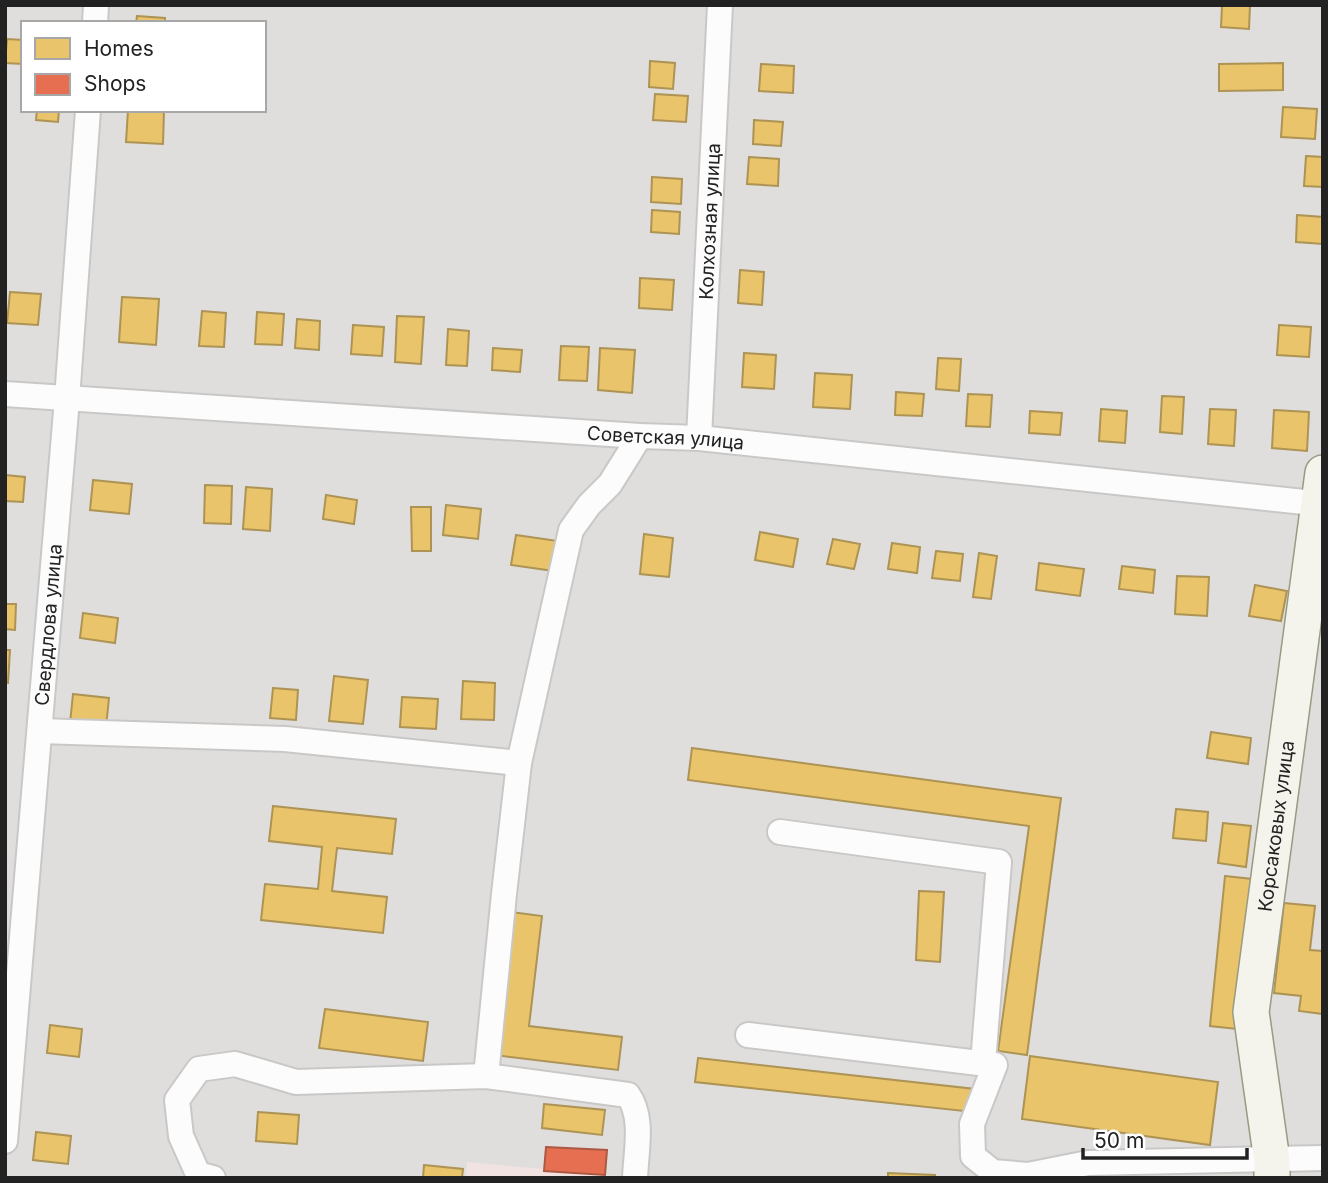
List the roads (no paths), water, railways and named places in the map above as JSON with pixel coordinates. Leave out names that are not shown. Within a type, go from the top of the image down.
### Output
[{"type":"street","name":"Колхозная улица","points":[[699,438],[720,5]]},
{"type":"street","name":"Свердлова улица","points":[[5,1141],[67,398],[88,112]]},
{"type":"street","name":"Советская улица","points":[[5,394],[699,438],[1322,494]]},
{"type":"street","points":[[486,1076],[503,894],[519,763],[571,530],[610,484],[640,436]]},
{"type":"street","name":"Корсаковых улица","points":[[1272,1169],[1251,1012],[1322,494]]},
{"type":"street","points":[[40,731],[285,739],[519,763]]},
{"type":"street","points":[[780,832],[999,862],[983,1063]]},
{"type":"street","points":[[748,1035],[995,1065],[972,1124],[973,1156],[993,1172],[1028,1175],[1088,1163],[1272,1169],[1323,1158]]},
{"type":"street","points":[[213,1178],[198,1174],[181,1136],[177,1100],[199,1069],[235,1064],[296,1082],[486,1076],[628,1095],[637,1114],[635,1178]]}]
